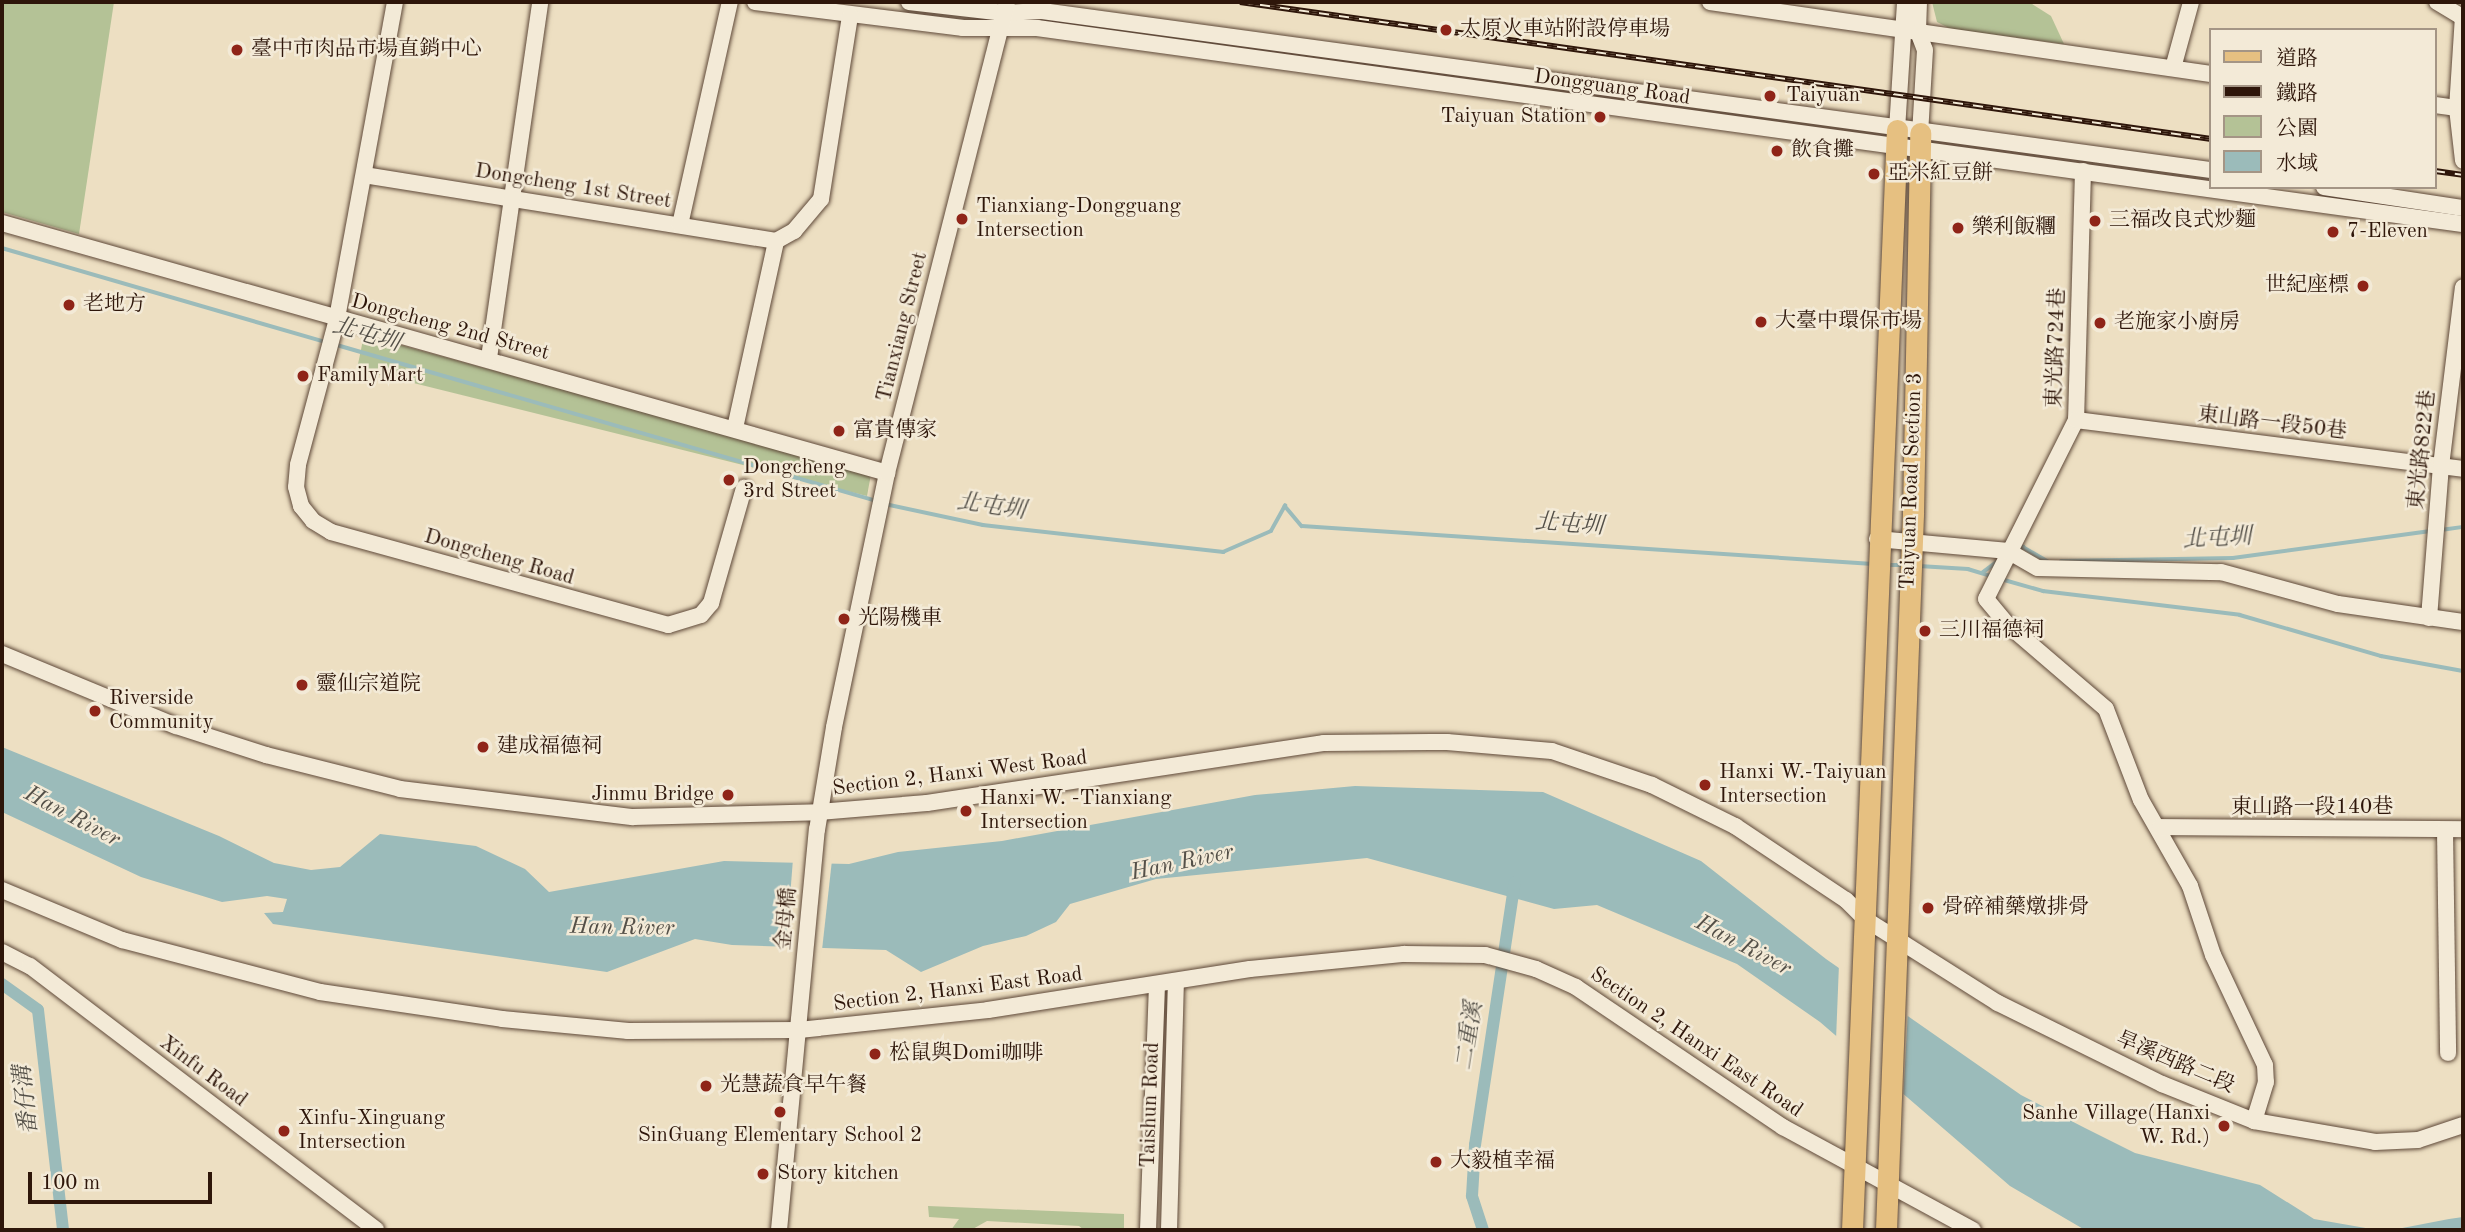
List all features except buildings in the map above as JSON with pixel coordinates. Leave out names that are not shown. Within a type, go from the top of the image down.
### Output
[{"type":"main road","name":"Taiyuan Road Section 3","points":[[1854,1169],[1865,929],[1877,539],[1896,139]]},
{"type":"main road","name":"Taiyuan Road Section 3","points":[[1884,1179],[1912,542],[1920,142]]},
{"type":"main road","points":[[1852,1230],[1854,1169]]},
{"type":"main road","points":[[1884,1179],[1886,1230]]},
{"type":"street","points":[[337,319],[395,2]]},
{"type":"street","points":[[489,359],[540,2]]},
{"type":"street","points":[[680,225],[730,2]]},
{"type":"street","name":"Dongguang Road","points":[[755,2],[850,15],[1003,15],[1042,11],[1379,55],[1896,139],[2210,170]]},
{"type":"street","name":"Dongguang Road","points":[[909,2],[1003,15]]},
{"type":"street","points":[[1710,2],[1732,3],[2210,74]]},
{"type":"street","name":"Taiyuan Road Section 3","points":[[1905,2],[1910,31],[1925,50],[1920,142]]},
{"type":"street","name":"Taiyuan Road Section 3","points":[[1896,139],[1910,31],[1919,2]]},
{"type":"street","points":[[2173,68],[2191,2]]},
{"type":"street","points":[[2437,2],[2463,17],[2460,108],[2463,161]]},
{"type":"street","points":[[735,428],[776,241],[794,231],[821,199],[850,15]]},
{"type":"street","name":"Tianxiang Street","points":[[817,831],[887,473],[1003,15]]},
{"type":"street","points":[[2437,105],[2460,108]]},
{"type":"street","name":"Dongguang Road","points":[[1920,142],[2083,171],[2210,189]]},
{"type":"street","name":"東光路724巷","points":[[2083,171],[2076,420],[1986,599],[2007,624],[2106,709],[2141,800],[2160,828]]},
{"type":"street","name":"Dongcheng 1st Street","points":[[364,175],[776,241]]},
{"type":"street","name":"Dongguang Road","points":[[2212,189],[2463,224]]},
{"type":"street","points":[[2337,189],[2463,208]]},
{"type":"street","name":"Dongcheng 2nd Street","points":[[2,223],[887,473]]},
{"type":"street","name":"東光路822巷","points":[[2429,618],[2441,467],[2463,287]]},
{"type":"street","name":"Dongcheng Road","points":[[337,319],[298,465],[296,487],[301,506],[331,533],[668,625],[701,615],[710,603],[744,488]]},
{"type":"street","name":"東山路一段50巷","points":[[2076,420],[2463,469]]},
{"type":"street","points":[[1877,539],[2008,551],[2038,568],[2221,572],[2338,604],[2463,622]]},
{"type":"street","name":"Section 2, Hanxi West Road","points":[[2,653],[176,726],[266,755],[400,789],[633,817],[819,812],[927,803],[1324,743],[1521,746],[1607,767],[1735,826],[1846,900],[1865,929],[1895,937]]},
{"type":"street","points":[[2160,828],[2265,1065],[2266,1082],[2254,1121]]},
{"type":"street","name":"東山路一段140巷","points":[[2160,828],[2463,830]]},
{"type":"street","points":[[2445,830],[2448,1053]]},
{"type":"street","name":"金母橋","points":[[779,1230],[817,831]]},
{"type":"street","name":"Section 2, Hanxi East Road","points":[[2,890],[122,940],[320,992],[502,1019],[628,1031],[799,1030],[988,1010],[1251,969],[1404,954],[1485,955],[1536,969],[1636,1024],[1783,1127],[1854,1169],[1884,1179],[1973,1230]]},
{"type":"street","name":"旱溪西路二段","points":[[1895,937],[2053,1033],[2254,1121],[2383,1142],[2418,1140],[2463,1125]]},
{"type":"street","name":"Xinfu Road","points":[[2,953],[30,967],[376,1230]]},
{"type":"street","name":"Taishun Road","points":[[1169,1230],[1176,982]]},
{"type":"street","name":"Taishun Road","points":[[1148,1230],[1157,985]]},
{"type":"green space","points":[[2,2],[114,2],[79,234],[2,212]]},
{"type":"green space","points":[[1932,2],[2029,2],[2051,16],[2064,44],[1951,29],[1937,22]]},
{"type":"green space","points":[[364,335],[871,474],[867,496],[357,369]]},
{"type":"green space","points":[[928,1206],[1124,1214],[1124,1229],[1084,1230],[1079,1226],[987,1221],[971,1230],[951,1230],[959,1219],[929,1217]]},
{"type":"water","name":"Han River","points":[[2,747],[219,836],[274,863],[311,870],[340,867],[380,834],[476,846],[525,869],[549,892],[724,861],[849,864],[898,852],[1002,841],[1255,795],[1355,786],[1543,792],[1701,861],[1826,959],[2021,1095],[2135,1153],[2260,1185],[2314,1219],[2377,1230],[2085,1230],[2010,1186],[1820,1022],[1737,964],[1597,905],[1554,909],[1367,858],[1156,879],[1070,904],[1056,922],[1026,936],[983,946],[921,972],[886,950],[732,945],[695,939],[607,972],[273,924],[264,913],[283,912],[287,899],[267,896],[222,902],[141,877],[2,812]]},
{"type":"water","points":[[2463,1217],[2463,1230],[2392,1230],[2449,1219]]},
{"type":"pier","points":[[793,859],[832,860],[822,950],[786,948]]},
{"type":"pier","points":[[1839,964],[1908,1010],[1903,1101],[1836,1040]]},
{"type":"waterway","name":"北屯圳","points":[[2,248],[326,342]]},
{"type":"waterway","name":"北屯圳","points":[[337,345],[877,501]]},
{"type":"waterway","name":"北屯圳","points":[[885,504],[983,525],[1223,552],[1271,531],[1285,506],[1302,526],[1873,564]]},
{"type":"waterway","name":"北屯圳","points":[[2441,530],[2463,527]]},
{"type":"waterway","name":"北屯圳","points":[[2061,561],[2233,558],[2430,531]]},
{"type":"waterway","name":"北屯圳","points":[[2017,550],[2023,547],[2047,561]]},
{"type":"waterway","name":"北屯圳","points":[[1982,573],[1998,561]]},
{"type":"waterway","name":"北屯圳","points":[[1888,565],[1904,565]]},
{"type":"waterway","name":"北屯圳","points":[[1919,566],[1968,569],[1991,576]]},
{"type":"waterway","name":"北屯圳","points":[[2001,579],[2043,591],[2240,615],[2381,656],[2463,671]]},
{"type":"waterway","name":"二重溪","points":[[1483,1230],[1472,1196],[1475,1145],[1515,882]]},
{"type":"waterway","name":"番仔溝","points":[[2,984],[38,1010],[63,1230]]},
{"type":"railway","points":[[1240,2],[2210,139]]},
{"type":"railway","points":[[2437,171],[2463,175]]},
{"type":"place","name":"太原火車站附設停車場","points":[[1446,30]]},
{"type":"place","name":"臺中市肉品市場直銷中心","points":[[237,50]]},
{"type":"place","name":"Taiyuan","points":[[1770,96]]},
{"type":"place","name":"Taiyuan Station","points":[[1600,117]]},
{"type":"place","name":"飲食攤","points":[[1777,151]]},
{"type":"place","name":"亞米紅豆餅","points":[[1874,174]]},
{"type":"place","name":"Tianxiang-Dongguang Intersection","points":[[962,219]]},
{"type":"place","name":"三福改良式炒麵","points":[[2095,221]]},
{"type":"place","name":"樂利飯糰","points":[[1958,228]]},
{"type":"place","name":"7-Eleven","points":[[2333,232]]},
{"type":"place","name":"世紀座標","points":[[2363,286]]},
{"type":"place","name":"老地方","points":[[69,305]]},
{"type":"place","name":"大臺中環保市場","points":[[1761,322]]},
{"type":"place","name":"老施家小廚房","points":[[2100,323]]},
{"type":"place","name":"FamilyMart","points":[[303,376]]},
{"type":"place","name":"富貴傳家","points":[[839,431]]},
{"type":"place","name":"Dongcheng 3rd Street","points":[[729,480]]},
{"type":"place","name":"光陽機車","points":[[844,619]]},
{"type":"place","name":"三川福德祠","points":[[1925,631]]},
{"type":"place","name":"靈仙宗道院","points":[[302,685]]},
{"type":"place","name":"Riverside Community","points":[[95,711]]},
{"type":"place","name":"建成福德祠","points":[[483,747]]},
{"type":"place","name":"Hanxi W.-Taiyuan Intersection","points":[[1705,785]]},
{"type":"place","name":"Jinmu Bridge","points":[[728,795]]},
{"type":"place","name":"Hanxi W. -Tianxiang Intersection","points":[[966,811]]},
{"type":"place","name":"骨碎補藥燉排骨","points":[[1928,908]]},
{"type":"place","name":"松鼠與Domi咖啡","points":[[875,1054]]},
{"type":"place","name":"光慧蔬食早午餐","points":[[706,1086]]},
{"type":"place","name":"SinGuang Elementary School 2","points":[[780,1112]]},
{"type":"place","name":"Sanhe Village(Hanxi W. Rd.)","points":[[2224,1126]]},
{"type":"place","name":"Xinfu-Xinguang Intersection","points":[[284,1131]]},
{"type":"place","name":"大毅植幸福","points":[[1436,1162]]},
{"type":"place","name":"Story kitchen","points":[[763,1174]]}]
